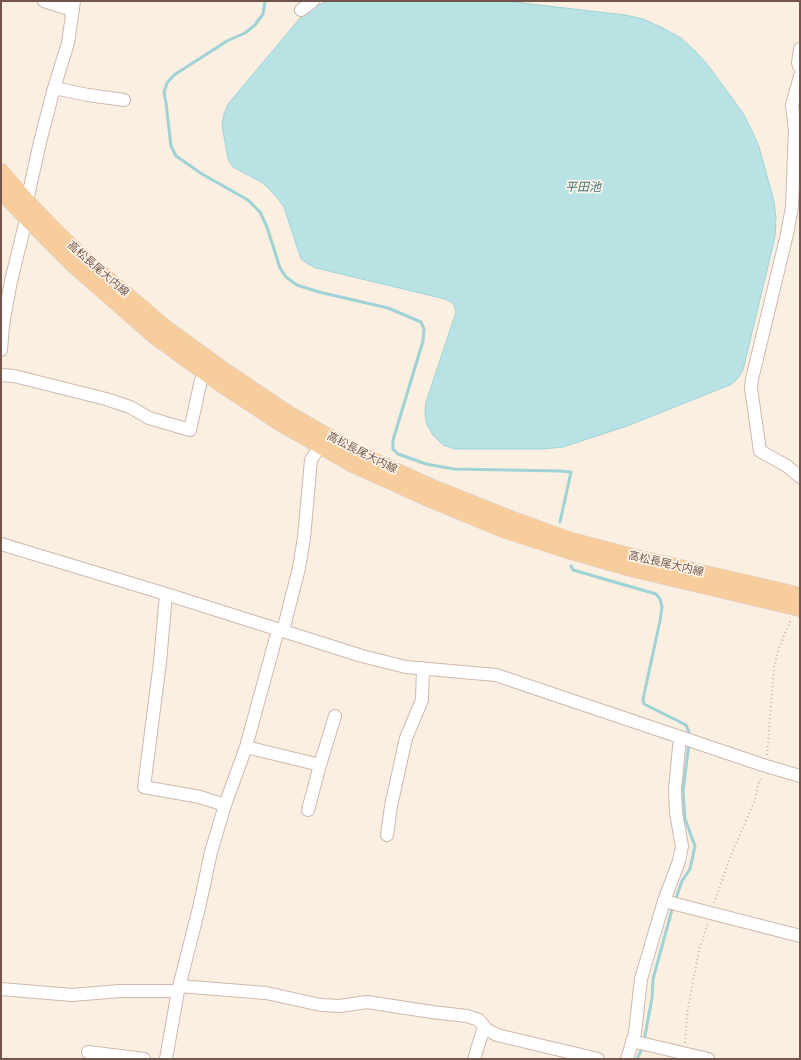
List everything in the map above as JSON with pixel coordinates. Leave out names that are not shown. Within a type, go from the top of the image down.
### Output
[{"type":"main road","name":"高松長尾大内線","points":[[1,171],[27,201],[83,257],[165,327],[227,372],[288,413],[358,453],[437,489],[571,540],[799,603]]},
{"type":"main road","name":"高松長尾大内線","points":[[1,192],[79,271],[155,337],[281,424],[353,465],[426,498],[506,531],[568,551],[631,569],[799,603]]},
{"type":"street","points":[[1,350],[3,325],[11,281],[26,218],[27,201],[54,88],[68,43],[73,6],[44,1]]},
{"type":"street","points":[[301,10],[312,1]]},
{"type":"street","points":[[800,49],[798,63],[800,68]]},
{"type":"street","points":[[800,76],[792,105],[795,130],[792,207],[786,241],[751,388],[760,451],[787,466],[800,477]]},
{"type":"street","points":[[54,88],[124,100]]},
{"type":"street","points":[[1,375],[14,376],[106,399],[130,407],[149,418],[190,430],[204,372]]},
{"type":"street","points":[[166,1059],[178,989],[199,908],[211,852],[225,805],[246,747],[299,568],[304,538],[311,460],[320,446]]},
{"type":"street","points":[[1,544],[362,656],[406,667],[496,675],[766,766],[800,776]]},
{"type":"street","points":[[166,594],[160,662],[144,787],[200,797],[225,805]]},
{"type":"street","points":[[387,835],[391,806],[406,738],[422,700],[423,668]]},
{"type":"street","points":[[308,810],[335,716]]},
{"type":"street","points":[[627,1059],[635,1033],[641,979],[664,901],[679,861],[682,846],[676,813],[674,789],[680,737]]},
{"type":"street","points":[[246,747],[320,765]]},
{"type":"street","points":[[664,901],[800,936]]},
{"type":"street","points":[[1,989],[72,995],[120,991],[178,989],[266,993],[340,1006],[367,1002],[466,1016],[479,1020],[486,1029],[498,1035],[598,1059]]},
{"type":"street","points":[[474,1059],[484,1027]]},
{"type":"street","points":[[632,1041],[708,1059]]},
{"type":"street","points":[[88,1052],[144,1059]]},
{"type":"path","points":[[766,766],[774,668],[778,648],[799,603]]},
{"type":"water","name":"平田池","points":[[328,1],[505,1],[625,15],[643,19],[681,38],[707,64],[743,113],[759,147],[774,201],[776,218],[775,237],[743,370],[738,378],[732,384],[627,426],[563,447],[544,449],[455,449],[443,445],[433,435],[427,425],[425,413],[426,402],[456,312],[453,303],[445,299],[316,268],[308,264],[301,259],[284,207],[275,195],[263,183],[233,167],[228,159],[222,125],[228,104],[301,17]]},
{"type":"waterway","points":[[265,1],[263,14],[255,25],[245,33],[227,41],[174,75],[167,83],[164,92],[171,146],[176,156],[202,174],[248,200],[260,212],[267,227],[280,268],[286,277],[297,285],[319,292],[388,308],[421,322],[424,329],[423,341],[393,440],[393,449],[398,454],[426,464],[454,469],[571,472],[560,522]]},
{"type":"waterway","points":[[571,566],[573,570],[656,594],[660,599],[662,607],[660,621],[643,699],[644,704],[686,725],[689,732],[689,737]]},
{"type":"waterway","points":[[675,901],[682,881],[690,869],[695,846],[685,819],[683,791],[689,743]]},
{"type":"waterway","points":[[644,1041],[652,998],[653,979],[673,906]]},
{"type":"waterway","points":[[637,1059],[643,1046]]}]
